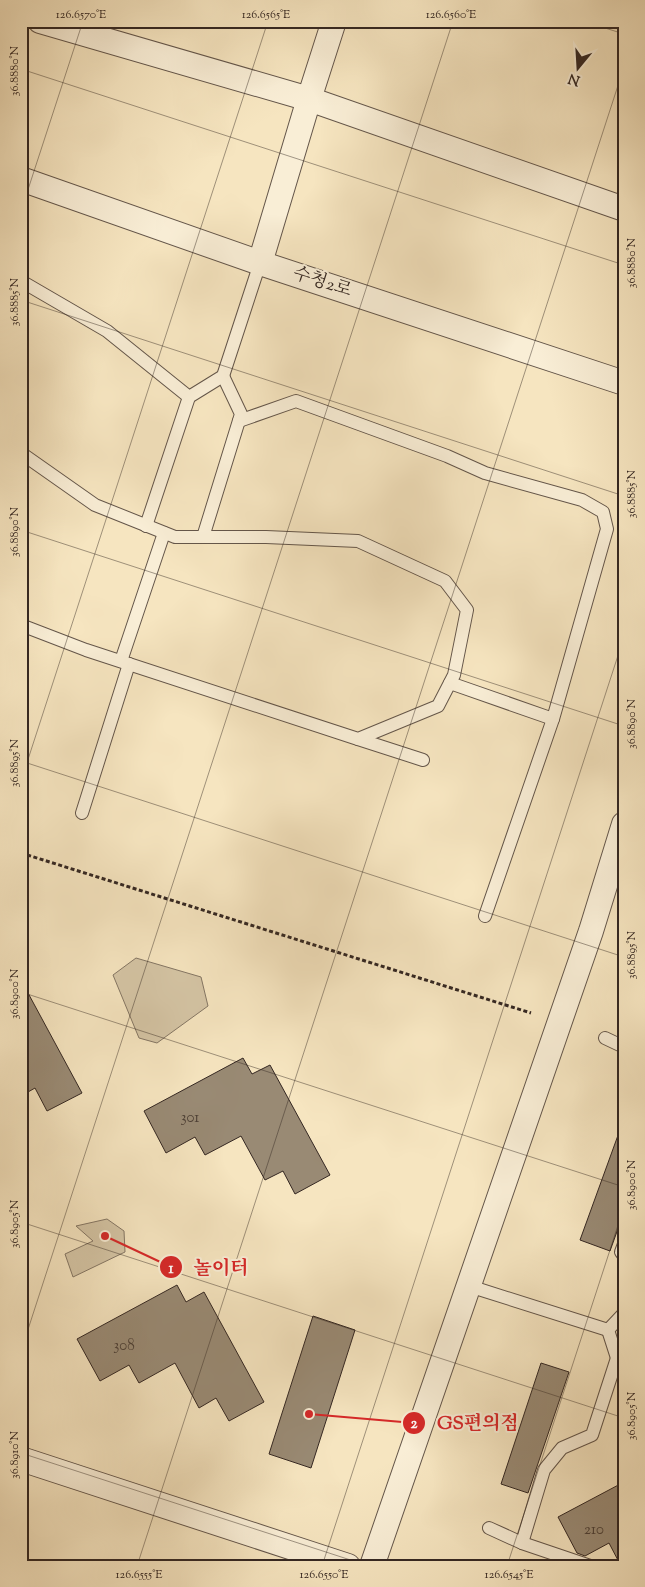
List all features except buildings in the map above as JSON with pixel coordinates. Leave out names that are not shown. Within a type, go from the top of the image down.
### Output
[{"type":"street","points":[[40,21],[309,99],[624,209]]},
{"type":"street","points":[[260,263],[334,21]]},
{"type":"street","name":"수청2로","points":[[21,179],[260,263],[624,383]]},
{"type":"street","points":[[372,1566],[591,932],[624,824]]},
{"type":"street","points":[[21,1459],[348,1566]]},
{"type":"lane","points":[[146,526],[189,397],[222,376],[260,263]]},
{"type":"lane","points":[[21,281],[108,331],[189,397]]},
{"type":"lane","points":[[203,537],[241,414],[222,376]]},
{"type":"lane","points":[[239,421],[296,401],[447,456],[485,473],[582,500],[603,512],[606,529],[553,719],[485,916]]},
{"type":"lane","points":[[21,453],[95,505],[174,537],[266,537],[358,541],[444,581],[467,610],[454,675],[438,706],[358,739]]},
{"type":"lane","points":[[82,813],[164,533]]},
{"type":"lane","points":[[21,625],[86,650],[423,760]]},
{"type":"lane","points":[[450,683],[553,719]]},
{"type":"lane","points":[[605,1038],[624,1047]]},
{"type":"lane","points":[[624,1244],[621,1252],[624,1256]]},
{"type":"lane","points":[[469,1286],[608,1330]]},
{"type":"lane","points":[[608,1330],[624,1313]]},
{"type":"lane","points":[[522,1544],[544,1470],[562,1448],[592,1435],[620,1362],[608,1330]]},
{"type":"lane","points":[[489,1528],[522,1544],[590,1566]]},
{"type":"path","points":[[21,853],[531,1013]]},
{"type":"shaded area","points":[[136,958],[201,977],[208,1006],[157,1043],[139,1038],[113,975]]},
{"type":"shaded area","points":[[107,1219],[124,1231],[125,1252],[73,1277],[65,1254],[93,1241],[76,1226]]},
{"type":"place","name":"놀이터","points":[[105,1236]]},
{"type":"place","name":"GS편의점","points":[[309,1414]]}]
